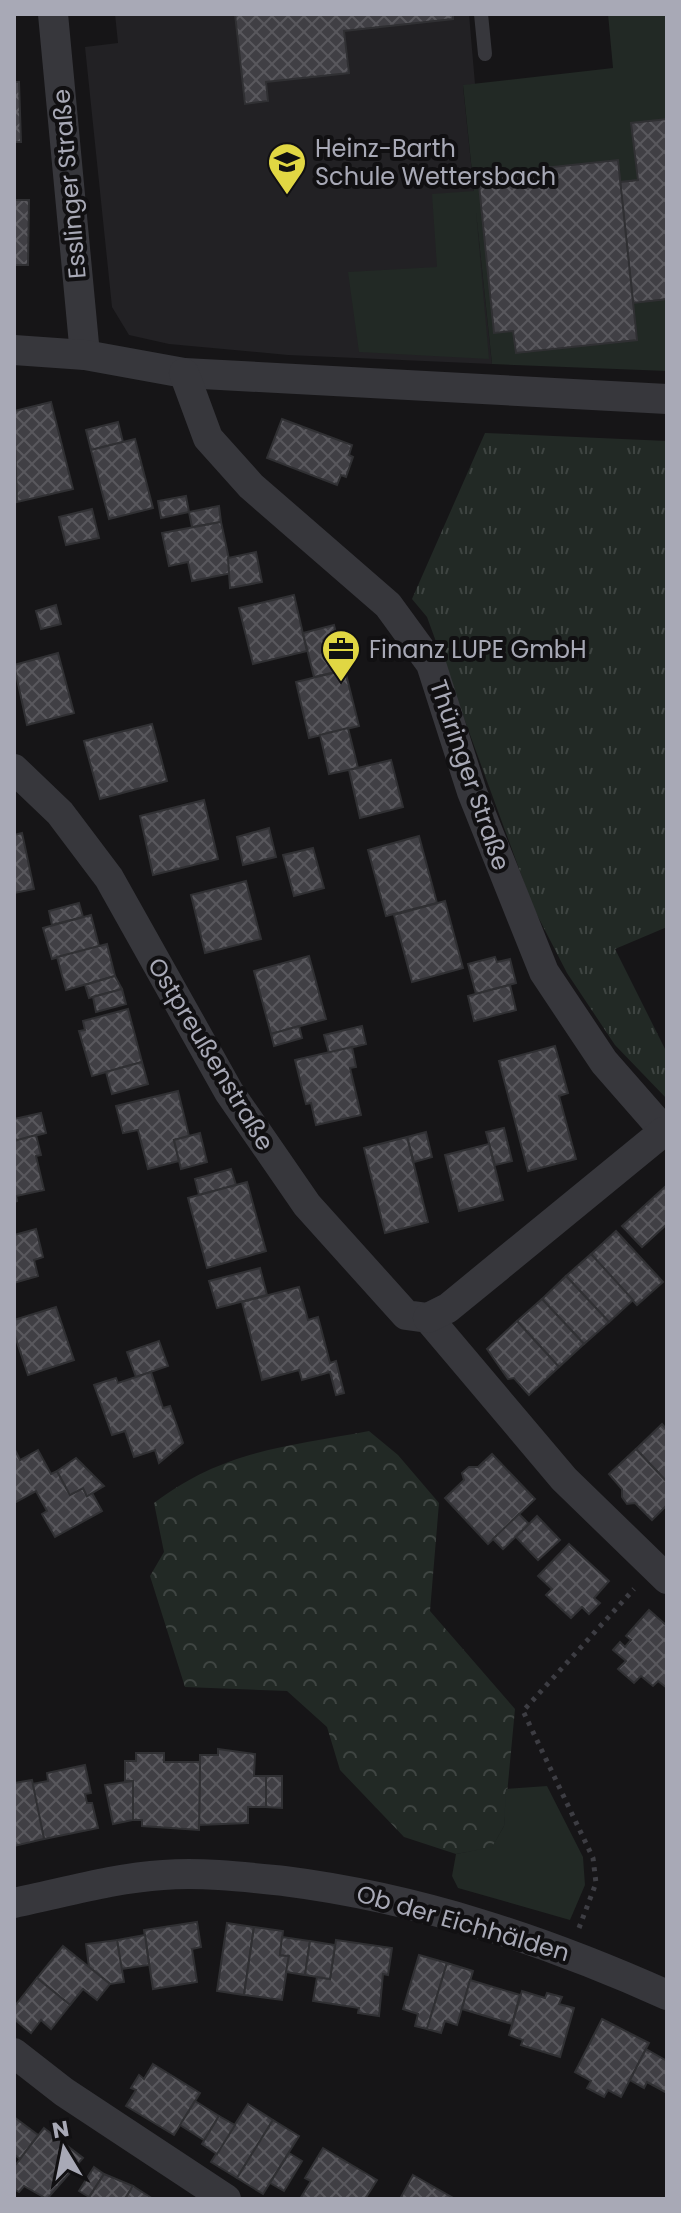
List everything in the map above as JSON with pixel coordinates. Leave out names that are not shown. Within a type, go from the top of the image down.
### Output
[{"type":"street","name":"Esslinger Straße","points":[[53,14],[85,355]]},
{"type":"street","points":[[14,350],[85,355],[184,373],[667,399]]},
{"type":"street","name":"Thüringer Straße","points":[[184,373],[208,438],[251,486],[388,605],[431,664],[472,792],[544,972],[604,1062],[665,1133]]},
{"type":"street","name":"Ostpreußenstraße","points":[[14,769],[60,813],[109,878],[229,1092],[307,1205],[406,1315],[428,1318],[564,1479],[660,1573]]},
{"type":"street","points":[[428,1318],[448,1308],[665,1133]]},
{"type":"street","name":"Ob der Eichhälden","points":[[14,1903],[163,1875],[246,1877],[342,1888],[408,1902],[570,1952],[667,1995]]},
{"type":"street","points":[[14,2053],[64,2092],[226,2199]]},
{"type":"lane","points":[[481,14],[485,54]]},
{"type":"path","points":[[570,1952],[596,1883],[593,1858],[523,1711],[660,1573]]},
{"type":"shaded area","name":"Heinz-Barth Schule Wettersbach","points":[[115,14],[469,14],[475,84],[463,86],[492,364],[288,355],[169,344],[129,335],[112,307],[85,47],[118,43]]},
{"type":"green space","points":[[608,14],[667,14],[667,371],[492,364],[476,212],[489,359],[359,352],[348,272],[437,267],[432,194],[474,191],[463,85],[613,68]]},
{"type":"green space","points":[[485,433],[667,441],[667,927],[615,949],[667,1053],[667,1099],[615,1045],[567,973],[533,907],[427,617],[412,599]]},
{"type":"green space","points":[[369,1431],[398,1455],[439,1503],[430,1611],[515,1709],[504,1826],[492,1848],[456,1854],[404,1837],[340,1770],[327,1727],[287,1691],[185,1687],[150,1576],[164,1552],[154,1503],[180,1485],[256,1453]]},
{"type":"green space","points":[[547,1786],[583,1857],[585,1885],[570,1920],[458,1888],[452,1876],[456,1854],[492,1847],[504,1826],[506,1789]]},
{"type":"building","points":[[235,14],[453,14],[453,19],[344,31],[349,73],[266,82],[268,101],[245,104]]},
{"type":"building","points":[[14,82],[19,82],[21,142],[14,142]]},
{"type":"building","points":[[667,119],[667,299],[633,303],[620,182],[638,180],[631,123]]},
{"type":"building","points":[[618,160],[637,340],[516,353],[513,331],[494,333],[478,175]]},
{"type":"building","points":[[14,200],[29,200],[28,265],[14,265]]},
{"type":"building","points":[[51,402],[73,489],[17,502],[14,411]]},
{"type":"building","points":[[282,419],[352,445],[349,455],[353,457],[346,477],[341,475],[337,485],[267,458]]},
{"type":"building","points":[[118,422],[123,442],[91,450],[86,430]]},
{"type":"building","points":[[135,439],[153,508],[109,519],[91,450]]},
{"type":"building","points":[[186,496],[189,512],[161,518],[158,501]]},
{"type":"building","points":[[219,506],[221,522],[192,527],[189,512]]},
{"type":"building","points":[[92,509],[99,538],[66,545],[59,517]]},
{"type":"building","points":[[221,522],[232,573],[192,581],[188,562],[169,566],[162,533]]},
{"type":"building","points":[[256,552],[262,582],[230,588],[228,558]]},
{"type":"building","points":[[294,595],[307,651],[253,664],[239,608]]},
{"type":"building","points":[[56,605],[61,624],[41,629],[36,611]]},
{"type":"building","points":[[334,625],[345,670],[314,677],[303,633]]},
{"type":"building","points":[[58,653],[74,713],[27,725],[14,665]]},
{"type":"building","points":[[345,670],[359,726],[309,738],[296,682]]},
{"type":"building","points":[[152,724],[167,781],[100,799],[84,741]]},
{"type":"building","points":[[348,728],[358,768],[329,774],[320,735]]},
{"type":"building","points":[[391,760],[403,807],[360,818],[349,770]]},
{"type":"building","points":[[204,800],[218,859],[153,875],[140,816]]},
{"type":"building","points":[[269,828],[276,857],[243,865],[237,837]]},
{"type":"building","points":[[22,833],[34,889],[14,893],[14,835]]},
{"type":"building","points":[[419,836],[437,903],[386,916],[368,850]]},
{"type":"building","points":[[313,848],[324,888],[294,896],[283,855]]},
{"type":"building","points":[[246,881],[261,939],[205,953],[191,895]]},
{"type":"building","points":[[445,901],[463,968],[412,982],[394,915]]},
{"type":"building","points":[[79,903],[83,917],[52,925],[49,911]]},
{"type":"building","points":[[91,915],[99,946],[52,959],[43,928]]},
{"type":"building","points":[[107,944],[115,976],[66,990],[57,957]]},
{"type":"building","points":[[309,956],[326,1019],[271,1034],[254,971]]},
{"type":"building","points":[[495,957],[497,962],[510,959],[516,983],[476,994],[468,964]]},
{"type":"building","points":[[115,976],[122,989],[89,998],[85,985]]},
{"type":"building","points":[[510,985],[516,1010],[474,1021],[468,996]]},
{"type":"building","points":[[122,989],[126,1004],[96,1012],[93,997]]},
{"type":"building","points":[[128,1009],[142,1062],[92,1076],[79,1031],[85,1030],[83,1021]]},
{"type":"building","points":[[299,1026],[302,1038],[274,1046],[271,1034]]},
{"type":"building","points":[[362,1026],[366,1044],[329,1053],[324,1035]]},
{"type":"building","points":[[555,1046],[568,1093],[559,1096],[576,1159],[528,1171],[499,1061]]},
{"type":"building","points":[[352,1047],[356,1067],[350,1068],[361,1115],[316,1125],[311,1103],[306,1104],[295,1060]]},
{"type":"building","points":[[142,1062],[148,1084],[112,1094],[106,1072]]},
{"type":"building","points":[[178,1091],[189,1136],[174,1140],[179,1161],[148,1169],[138,1130],[123,1133],[116,1106]]},
{"type":"building","points":[[41,1113],[46,1133],[14,1141],[14,1119]]},
{"type":"building","points":[[504,1128],[512,1161],[495,1165],[486,1132]]},
{"type":"building","points":[[426,1132],[432,1157],[414,1162],[407,1137]]},
{"type":"building","points":[[200,1133],[207,1162],[181,1169],[174,1140]]},
{"type":"building","points":[[36,1135],[41,1155],[36,1156],[44,1190],[16,1196],[17,1201],[14,1202],[14,1141]]},
{"type":"building","points":[[407,1137],[428,1222],[385,1233],[364,1148]]},
{"type":"building","points":[[489,1144],[503,1200],[459,1211],[445,1155]]},
{"type":"building","points":[[231,1169],[236,1185],[199,1195],[195,1179]]},
{"type":"building","points":[[247,1182],[266,1251],[207,1268],[188,1198]]},
{"type":"building","points":[[667,1185],[667,1224],[642,1247],[622,1226]]},
{"type":"building","points":[[36,1229],[43,1257],[34,1260],[38,1276],[14,1283],[14,1235]]},
{"type":"building","points":[[616,1231],[663,1282],[637,1305],[591,1254]]},
{"type":"building","points":[[591,1254],[633,1300],[609,1322],[566,1276]]},
{"type":"building","points":[[260,1268],[267,1295],[217,1308],[209,1281]]},
{"type":"building","points":[[566,1276],[609,1322],[584,1344],[542,1299]]},
{"type":"building","points":[[299,1287],[308,1320],[318,1317],[330,1363],[336,1361],[344,1393],[336,1395],[330,1372],[302,1380],[299,1370],[262,1380],[242,1302]]},
{"type":"building","points":[[542,1299],[584,1344],[559,1367],[517,1321]]},
{"type":"building","points":[[56,1307],[74,1360],[28,1375],[14,1333],[14,1320]]},
{"type":"building","points":[[517,1321],[559,1367],[529,1395],[514,1378],[508,1379],[487,1349]]},
{"type":"building","points":[[159,1341],[168,1366],[136,1377],[127,1352]]},
{"type":"building","points":[[151,1372],[163,1408],[170,1406],[183,1443],[159,1463],[155,1450],[134,1457],[125,1431],[112,1435],[94,1385],[116,1378],[118,1383]]},
{"type":"building","points":[[662,1424],[667,1430],[667,1482],[636,1449]]},
{"type":"building","points":[[14,1448],[20,1460],[38,1450],[51,1474],[57,1471],[70,1495],[83,1488],[87,1496],[92,1493],[102,1511],[55,1537],[42,1514],[47,1511],[36,1491],[14,1503]]},
{"type":"building","points":[[636,1449],[667,1482],[667,1505],[652,1520],[635,1503],[627,1504],[622,1497],[622,1489],[609,1474]]},
{"type":"building","points":[[492,1454],[535,1499],[488,1544],[445,1498],[464,1480],[462,1473],[469,1467],[478,1467]]},
{"type":"building","points":[[76,1458],[104,1486],[87,1496],[83,1488],[70,1495],[57,1471]]},
{"type":"building","points":[[519,1514],[529,1524],[503,1549],[493,1539]]},
{"type":"building","points":[[537,1516],[560,1540],[538,1560],[516,1537]]},
{"type":"building","points":[[569,1544],[609,1581],[594,1598],[600,1603],[589,1614],[582,1607],[571,1618],[546,1595],[552,1589],[538,1576]]},
{"type":"building","points":[[649,1610],[667,1626],[667,1688],[658,1681],[653,1686],[641,1676],[634,1683],[618,1669],[626,1661],[613,1650],[620,1642],[625,1647],[631,1640],[626,1636]]},
{"type":"building","points":[[218,1749],[255,1754],[254,1776],[266,1776],[266,1807],[248,1807],[248,1823],[199,1825],[200,1755],[218,1755]]},
{"type":"building","points":[[136,1753],[164,1753],[164,1762],[200,1762],[199,1830],[142,1826],[142,1820],[133,1820],[133,1781],[125,1781],[125,1761],[136,1761]]},
{"type":"building","points":[[85,1765],[91,1793],[85,1794],[87,1803],[92,1803],[98,1828],[44,1839],[32,1784],[48,1781],[47,1773]]},
{"type":"building","points":[[266,1776],[282,1776],[282,1808],[266,1807]]},
{"type":"building","points":[[32,1780],[44,1839],[14,1846],[14,1783]]},
{"type":"building","points":[[133,1781],[133,1820],[113,1824],[105,1785]]},
{"type":"building","points":[[197,1922],[201,1947],[192,1949],[197,1982],[153,1989],[144,1930]]},
{"type":"building","points":[[227,1923],[254,1927],[244,1995],[217,1991]]},
{"type":"building","points":[[254,1927],[283,1931],[280,1955],[289,1956],[282,2000],[244,1995]]},
{"type":"building","points":[[145,1935],[149,1965],[121,1969],[117,1940]]},
{"type":"building","points":[[282,1937],[310,1941],[305,1975],[286,1972],[289,1956],[280,1955]]},
{"type":"building","points":[[117,1940],[124,1982],[110,1984],[89,1967],[86,1944]]},
{"type":"building","points":[[336,1940],[392,1948],[388,1975],[383,1974],[379,2016],[358,2013],[359,2008],[313,2001],[317,1977],[330,1979]]},
{"type":"building","points":[[310,1941],[335,1945],[330,1979],[305,1975]]},
{"type":"building","points":[[63,1946],[110,1984],[97,2000],[83,1989],[70,2005],[37,1978]]},
{"type":"building","points":[[419,1955],[447,1963],[427,2029],[415,2026],[418,2014],[403,2009]]},
{"type":"building","points":[[447,1963],[473,1971],[457,2025],[445,2021],[441,2033],[427,2029]]},
{"type":"building","points":[[37,1978],[70,2005],[51,2029],[41,2020],[31,2033],[14,2019],[14,2007]]},
{"type":"building","points":[[470,1980],[520,1995],[512,2024],[462,2009]]},
{"type":"building","points":[[522,1991],[545,1998],[547,1993],[562,1997],[559,2004],[574,2008],[560,2057],[521,2045],[523,2040],[509,2035]]},
{"type":"building","points":[[602,2019],[649,2043],[621,2097],[608,2090],[604,2097],[587,2088],[591,2081],[575,2072]]},
{"type":"building","points":[[646,2049],[667,2061],[667,2093],[647,2082],[644,2088],[630,2080]]},
{"type":"building","points":[[153,2064],[200,2093],[174,2135],[126,2106],[136,2090],[131,2088],[139,2075],[144,2079]]},
{"type":"building","points":[[195,2101],[219,2116],[204,2140],[180,2125]]},
{"type":"building","points":[[248,2104],[273,2120],[237,2178],[211,2162]]},
{"type":"building","points":[[219,2116],[235,2125],[217,2154],[202,2144]]},
{"type":"building","points":[[14,2117],[38,2135],[20,2159],[14,2154]]},
{"type":"building","points":[[273,2120],[299,2136],[263,2194],[237,2178]]},
{"type":"building","points":[[44,2128],[83,2158],[47,2199],[24,2186],[19,2192],[14,2189],[14,2167]]},
{"type":"building","points":[[323,2148],[377,2180],[365,2199],[300,2199],[311,2181],[305,2178]]},
{"type":"building","points":[[289,2153],[302,2161],[284,2191],[270,2183]]},
{"type":"building","points":[[94,2167],[104,2174],[89,2197],[79,2191]]},
{"type":"building","points":[[104,2174],[133,2186],[125,2199],[88,2199]]},
{"type":"building","points":[[413,2175],[455,2199],[400,2199]]},
{"type":"building","points":[[133,2186],[153,2199],[125,2199]]},
{"type":"place","name":"Heinz-Barth Schule Wettersbach","points":[[287,196]]},
{"type":"place","name":"Finanz LUPE GmbH","points":[[341,683]]}]
